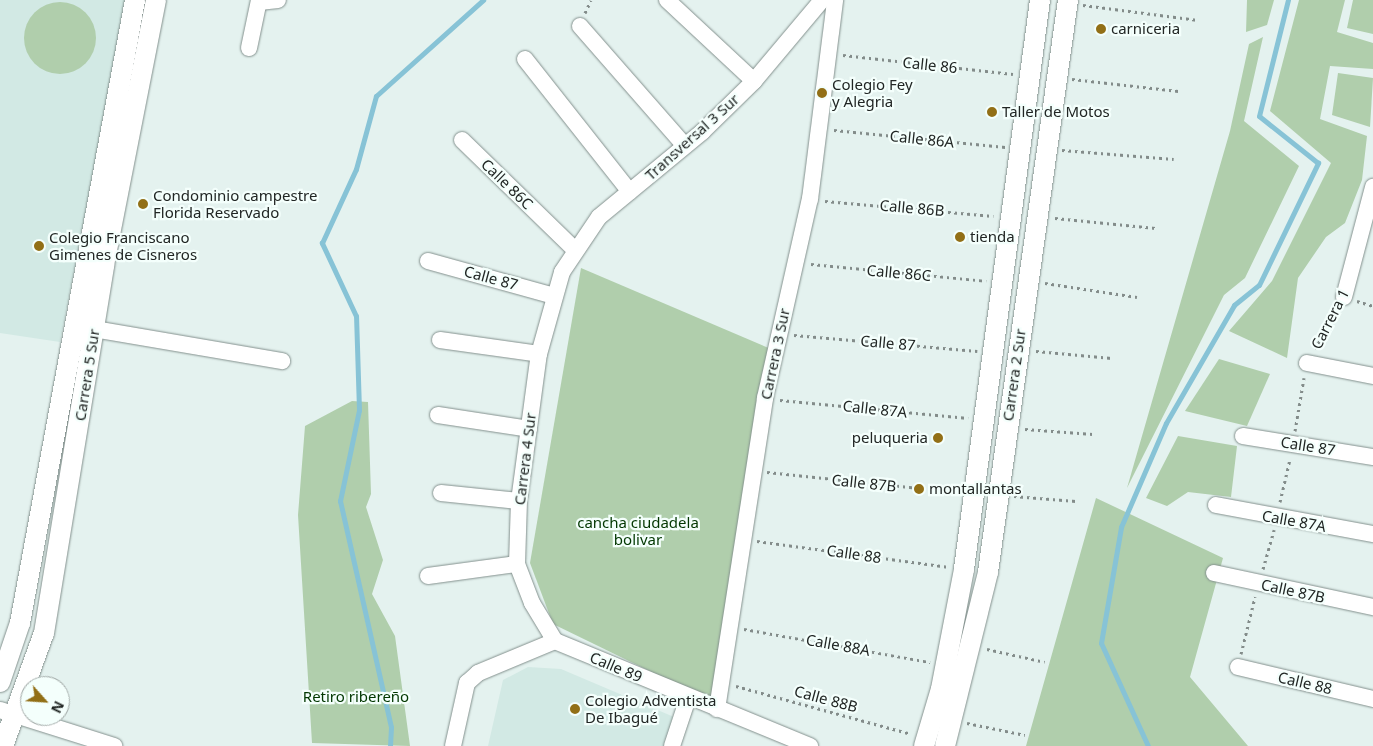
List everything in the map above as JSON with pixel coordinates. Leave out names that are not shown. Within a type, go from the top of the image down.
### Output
[{"type":"street","name":"Carrera 5 Sur","points":[[0,682],[20,623],[135,0]]},
{"type":"street","name":"Carrera 5 Sur","points":[[3,746],[8,713],[44,633],[94,329],[156,0]]},
{"type":"street","points":[[249,48],[259,1],[278,0]]},
{"type":"street","points":[[667,0],[754,81]]},
{"type":"street","name":"Transversal 3 Sur","points":[[562,272],[574,249],[599,217],[685,146],[754,81],[822,0]]},
{"type":"street","name":"Carrera 3 Sur","points":[[716,709],[765,398],[810,199],[821,129],[835,0]]},
{"type":"street","name":"Carrera 2 Sur","points":[[925,742],[946,665],[964,569],[1014,218],[1040,0]]},
{"type":"street","name":"Carrera 2 Sur","points":[[945,746],[953,720],[980,605],[998,495],[1068,1]]},
{"type":"street","points":[[580,26],[685,146]]},
{"type":"street","points":[[525,59],[630,192]]},
{"type":"street","name":"Calle 86C","points":[[462,140],[574,249]]},
{"type":"street","name":"Carrera 1","points":[[1344,297],[1373,188]]},
{"type":"street","points":[[1008,257],[1030,259]]},
{"type":"street","name":"Calle 87","points":[[428,261],[554,296]]},
{"type":"street","name":"Carrera 4 Sur","points":[[555,641],[532,603],[517,564],[519,501],[539,354],[562,272]]},
{"type":"street","points":[[94,329],[282,361]]},
{"type":"street","points":[[440,340],[539,354]]},
{"type":"street","points":[[1307,363],[1373,376]]},
{"type":"street","points":[[438,415],[529,428]]},
{"type":"street","name":"Calle 87","points":[[1243,436],[1373,457]]},
{"type":"street","points":[[441,493],[519,501]]},
{"type":"street","name":"Calle 87A","points":[[1216,505],[1373,534]]},
{"type":"street","points":[[428,576],[517,564]]},
{"type":"street","name":"Calle 87B","points":[[1214,573],[1373,607]]},
{"type":"street","points":[[958,601],[980,605]]},
{"type":"street","points":[[452,746],[460,697],[478,673],[555,641]]},
{"type":"street","name":"Calle 89","points":[[555,641],[688,698],[810,746]]},
{"type":"street","name":"Calle 88","points":[[1238,668],[1373,699]]},
{"type":"street","points":[[672,746],[688,698]]},
{"type":"street","points":[[8,713],[114,746]]},
{"type":"path","points":[[1068,1],[1198,20]]},
{"type":"path","name":"Calle 86","points":[[830,54],[1031,76]]},
{"type":"path","points":[[1057,78],[1178,91]]},
{"type":"path","name":"Calle 86A","points":[[821,129],[1022,149]]},
{"type":"path","points":[[1047,149],[1174,160]]},
{"type":"path","name":"Calle 86B","points":[[810,199],[1014,218]]},
{"type":"path","points":[[1037,216],[1156,228]]},
{"type":"path","name":"Calle 86C","points":[[794,263],[1004,283]]},
{"type":"path","points":[[1027,280],[1137,297]]},
{"type":"path","name":"Carrera 1","points":[[1307,363],[1344,297]]},
{"type":"path","name":"Calle 87","points":[[781,334],[995,353]]},
{"type":"path","points":[[1018,349],[1112,358]]},
{"type":"path","name":"Calle 87A","points":[[765,398],[986,420]]},
{"type":"path","points":[[1007,428],[1093,434]]},
{"type":"path","name":"Calle 87B","points":[[754,470],[975,494]]},
{"type":"path","points":[[998,495],[1076,501]]},
{"type":"path","name":"Calle 88","points":[[743,539],[964,569]]},
{"type":"path","name":"Calle 88A","points":[[730,626],[946,665]]},
{"type":"path","points":[[971,645],[1045,662]]},
{"type":"path","name":"Calle 88B","points":[[721,682],[925,742]]},
{"type":"path","points":[[953,720],[1025,735]]},
{"type":"shaded area","name":"Colegio Franciscano Gimenes de Cisneros","points":[[0,0],[127,0],[60,342],[0,333]]},
{"type":"shaded area","name":"Colegio Adventista De Ibagué","points":[[528,667],[561,669],[674,717],[664,746],[488,746],[503,680]]},
{"type":"green space","points":[[1247,0],[1274,0],[1267,25],[1246,32]]},
{"type":"green space","points":[[1299,0],[1345,0],[1337,32],[1373,43],[1373,69],[1330,66],[1320,119],[1367,136],[1362,180],[1345,223],[1326,237],[1298,278],[1287,358],[1229,331],[1272,281],[1331,163],[1270,111]]},
{"type":"green space","points":[[1353,0],[1373,0],[1373,34],[1347,28]]},
{"type":"green space","points":[[67,2],[86,12],[94,24],[96,38],[94,52],[86,64],[74,72],[53,74],[34,64],[26,52],[24,31],[34,12],[46,4]]},
{"type":"green space","points":[[1263,37],[1244,121],[1299,166],[1245,278],[1224,295],[1127,488],[1230,131],[1249,44]]},
{"type":"green space","points":[[1338,73],[1373,78],[1370,127],[1332,115]]},
{"type":"green space","name":"cancha ciudadela bolivar","points":[[581,268],[771,349],[713,702],[553,624],[530,563]]},
{"type":"green space","points":[[1219,359],[1270,374],[1247,426],[1185,411]]},
{"type":"green space","name":"Retiro ribereño","points":[[352,401],[368,402],[371,494],[366,507],[383,560],[372,594],[395,636],[410,746],[312,743],[298,515],[305,426]]},
{"type":"green space","points":[[1178,436],[1237,446],[1231,497],[1188,492],[1167,506],[1146,498]]},
{"type":"green space","points":[[1096,498],[1223,558],[1190,677],[1248,746],[1026,746]]},
{"type":"waterway","points":[[390,746],[391,727],[340,501],[359,410],[356,316],[322,243],[356,169],[376,96],[483,0]]},
{"type":"waterway","points":[[1148,746],[1101,643],[1121,527],[1166,423],[1234,305],[1259,285],[1318,163],[1259,116],[1288,0]]},
{"type":"place","name":"carniceria","points":[[1101,29]]},
{"type":"place","name":"Colegio Fey y Alegria","points":[[822,93]]},
{"type":"place","name":"Taller de Motos","points":[[992,112]]},
{"type":"place","name":"Condominio campestre Florida Reservado","points":[[143,204]]},
{"type":"place","name":"tienda","points":[[960,237]]},
{"type":"place","name":"Colegio Franciscano Gimenes de Cisneros","points":[[39,246]]},
{"type":"place","name":"peluqueria","points":[[938,438]]},
{"type":"place","name":"montallantas","points":[[919,489]]},
{"type":"place","name":"Colegio Adventista De Ibagué","points":[[575,709]]}]
